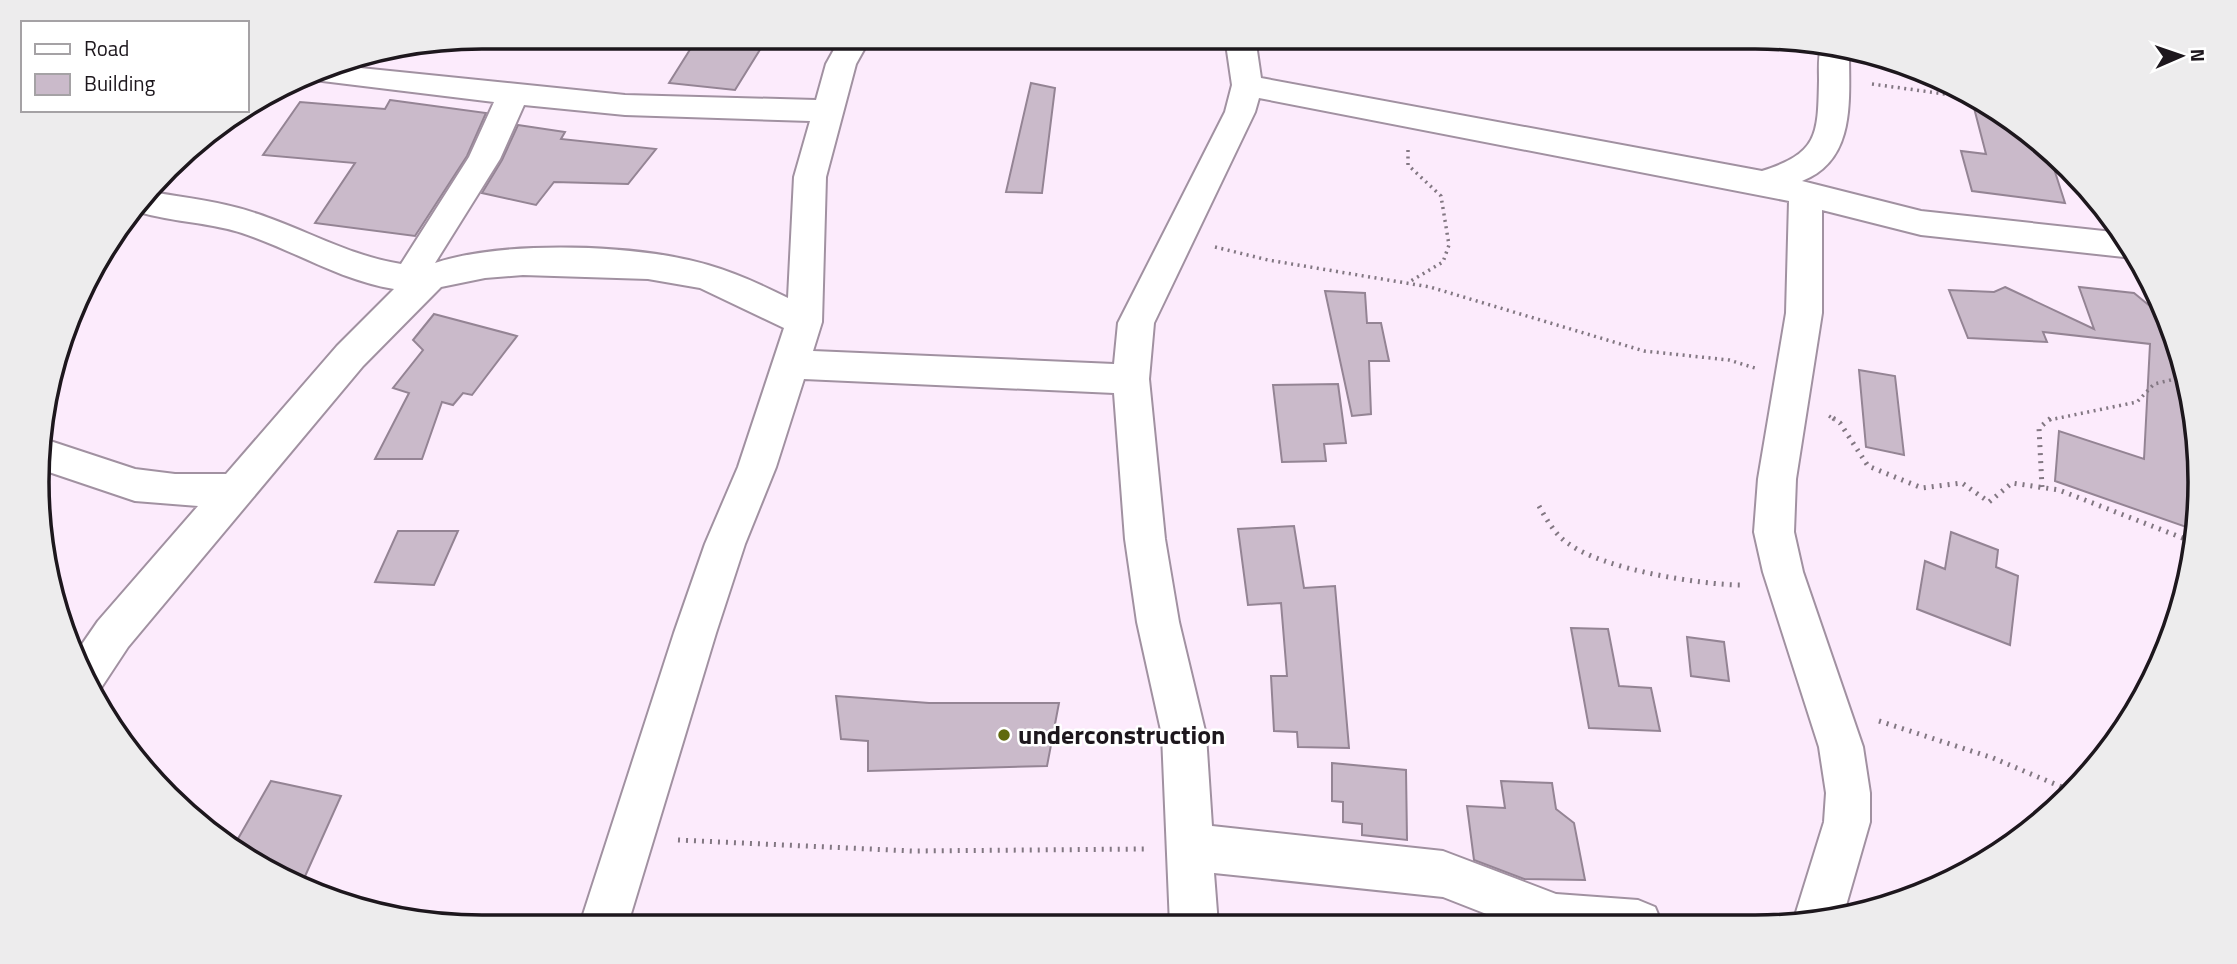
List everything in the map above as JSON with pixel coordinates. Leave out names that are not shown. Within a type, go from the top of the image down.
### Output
[{"type":"street","points":[[607,915],[725,544],[757,467],[804,322],[810,177],[841,64],[849,49]]},
{"type":"street","points":[[1193,915],[1184,735],[1158,622],[1145,539],[1131,379],[1136,323],[1177,235],[1240,112],[1247,85],[1242,49]]},
{"type":"street","points":[[1763,183],[1812,163],[1826,148],[1833,65]]},
{"type":"street","points":[[335,75],[625,105],[827,111]]},
{"type":"street","points":[[1247,85],[1420,120],[1763,183],[1922,223],[2001,234],[2117,244]]},
{"type":"street","points":[[411,288],[425,248],[484,159],[514,92]]},
{"type":"street","points":[[1806,194],[1804,313],[1777,480],[1774,532],[1841,747],[1849,793],[1847,822],[1821,910]]},
{"type":"street","points":[[151,203],[243,221],[291,238],[338,261],[382,274],[411,288]]},
{"type":"street","points":[[91,667],[113,634],[350,356],[411,288],[429,278],[456,267],[499,263],[638,264],[705,276],[804,322]]},
{"type":"street","points":[[790,365],[1131,379]]},
{"type":"street","points":[[50,456],[135,485],[176,490],[236,490]]},
{"type":"street","points":[[1190,847],[1443,874],[1548,915]]},
{"type":"path","points":[[1833,65],[1943,92]]},
{"type":"path","points":[[1409,282],[1443,262],[1449,245],[1441,196],[1436,188],[1414,172],[1406,159],[1420,120]]},
{"type":"path","points":[[1177,235],[1226,251],[1296,266],[1409,282],[1642,350],[1749,365],[1791,389],[1840,424],[1868,466],[1922,488],[1962,483],[1989,502],[2012,482],[2059,490],[2184,538]]},
{"type":"path","points":[[2042,487],[2039,428],[2053,417],[2137,401],[2154,384],[2175,379]]},
{"type":"path","points":[[1539,506],[1551,526],[1571,546],[1597,558],[1725,585],[1789,586]]},
{"type":"path","points":[[1828,705],[1993,758],[2062,787]]},
{"type":"path","points":[[632,835],[853,852],[999,853],[1190,847]]},
{"type":"building","points":[[690,49],[760,49],[735,90],[669,83]]},
{"type":"building","points":[[1031,83],[1055,88],[1042,193],[1006,192]]},
{"type":"building","points":[[390,100],[486,113],[467,156],[415,236],[315,223],[355,163],[263,155],[300,102],[385,109]]},
{"type":"building","points":[[1974,108],[2019,138],[2054,170],[2065,203],[1972,191],[1961,151],[1986,154]]},
{"type":"building","points":[[518,125],[565,132],[561,139],[656,149],[628,184],[554,182],[536,205],[482,193],[502,160]]},
{"type":"building","points":[[2005,287],[2094,329],[2079,287],[2134,293],[2151,307],[2165,343],[2180,398],[2187,454],[2185,527],[2055,481],[2059,431],[2144,459],[2150,344],[2043,332],[2047,342],[1968,338],[1949,290],[1994,292]]},
{"type":"building","points":[[1325,291],[1365,293],[1367,323],[1381,323],[1389,361],[1369,361],[1371,414],[1352,416]]},
{"type":"building","points":[[434,314],[517,336],[472,395],[463,393],[453,405],[442,402],[422,459],[375,459],[409,393],[393,388],[423,350],[413,340]]},
{"type":"building","points":[[1859,370],[1895,376],[1904,455],[1866,447]]},
{"type":"building","points":[[1338,384],[1346,443],[1324,444],[1326,461],[1282,462],[1273,385]]},
{"type":"building","points":[[1294,526],[1304,588],[1335,586],[1349,748],[1298,747],[1297,732],[1274,731],[1271,676],[1287,676],[1281,603],[1248,605],[1238,529]]},
{"type":"building","points":[[398,531],[458,531],[434,585],[375,582]]},
{"type":"building","points":[[1951,532],[1998,550],[1996,567],[2018,576],[2010,645],[1917,609],[1925,561],[1945,569]]},
{"type":"building","points":[[1571,628],[1608,629],[1619,686],[1651,688],[1660,731],[1589,728]]},
{"type":"building","points":[[1687,637],[1724,642],[1729,681],[1691,676]]},
{"type":"building","points":[[836,696],[929,703],[1059,703],[1047,766],[868,771],[868,741],[841,739]]},
{"type":"building","points":[[1332,763],[1406,770],[1407,840],[1362,835],[1362,824],[1343,822],[1343,802],[1332,801]]},
{"type":"building","points":[[271,781],[341,796],[305,877],[238,840]]},
{"type":"building","points":[[1501,781],[1552,783],[1556,809],[1574,823],[1585,880],[1524,879],[1474,860],[1467,806],[1505,808]]},
{"type":"place","name":"underconstruction","points":[[1004,735]]}]
